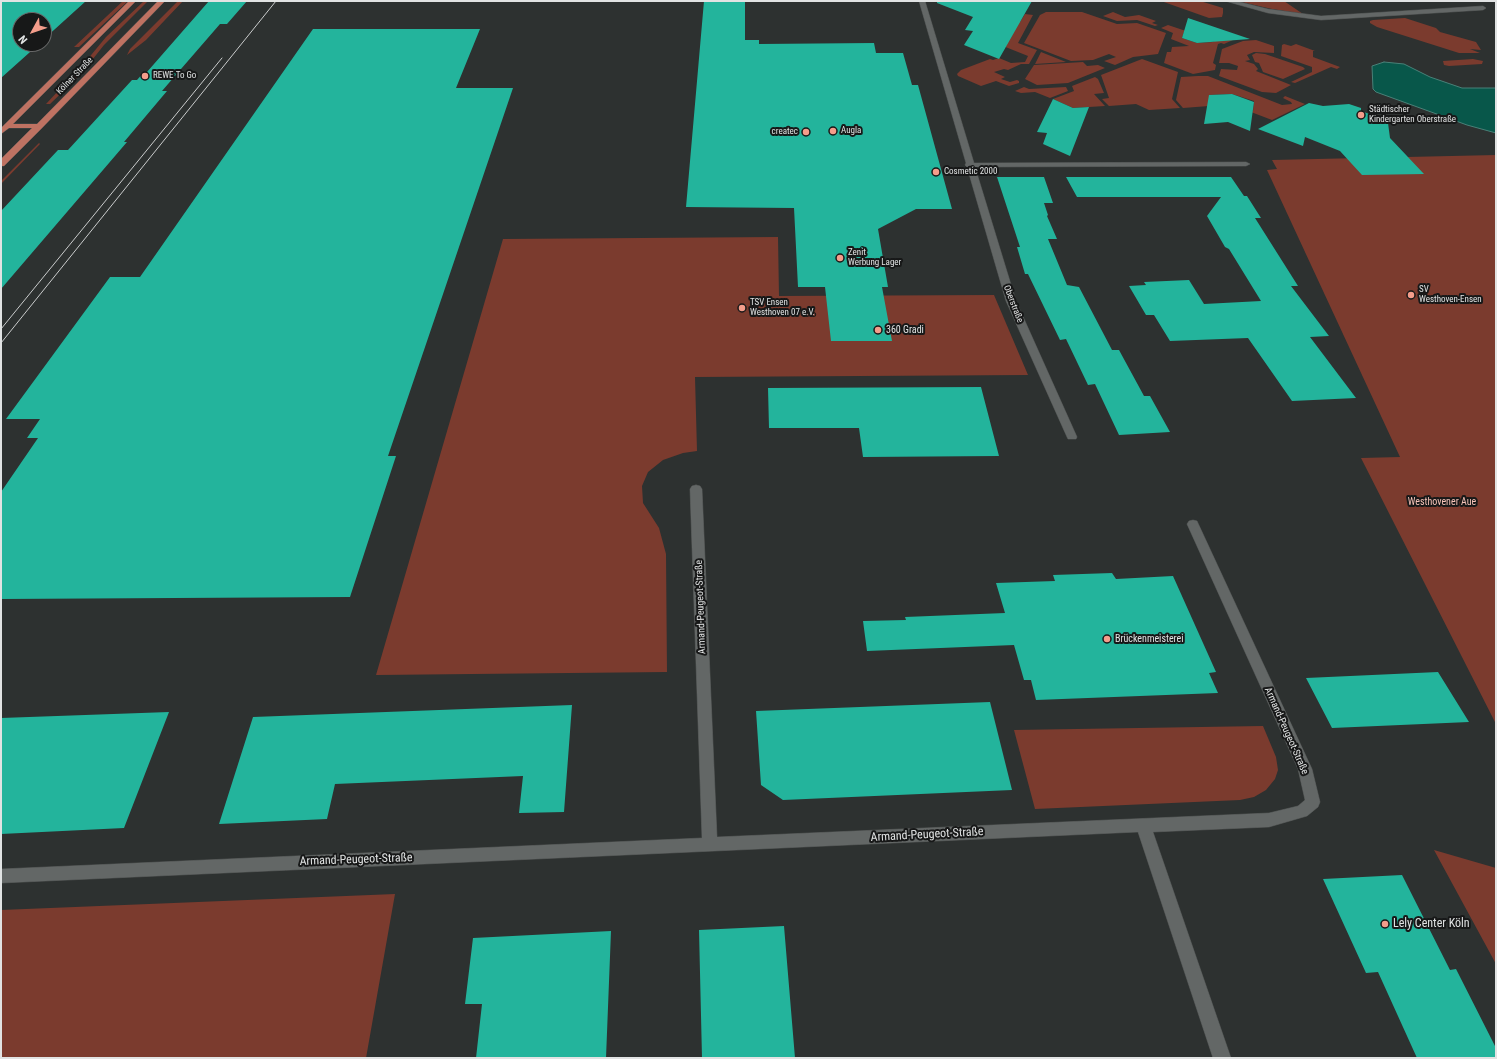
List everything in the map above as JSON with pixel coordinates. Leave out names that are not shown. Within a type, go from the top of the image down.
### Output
[{"type":"main road","name":"Kölner Straße","points":[[4,129],[133,1]]},
{"type":"main road","name":"Kölner Straße","points":[[1,164],[162,1]]},
{"type":"main road","points":[[4,129],[39,126]]},
{"type":"street","name":"Oberstraße","points":[[922,1],[969,165],[1011,301],[1072,437]]},
{"type":"street","points":[[1228,1],[1275,12],[1321,18],[1483,8]]},
{"type":"street","points":[[969,165],[1246,164]]},
{"type":"street","name":"Armand-Peugeot-Straße","points":[[696,489],[710,845]]},
{"type":"street","name":"Armand-Peugeot-Straße","points":[[1,876],[1269,820],[1302,811],[1313,802],[1305,770],[1193,524]]},
{"type":"street","points":[[1143,825],[1222,1058]]},
{"type":"green space","points":[[123,1],[128,1],[79,47],[74,47]]},
{"type":"green space","points":[[144,1],[148,1],[104,45],[81,74],[50,104],[46,104],[106,37]]},
{"type":"green space","points":[[178,1],[183,1],[146,40],[127,55],[130,49]]},
{"type":"green space","points":[[1161,1],[1200,1],[1223,8],[1223,13],[1222,17],[1209,18]]},
{"type":"green space","points":[[1237,1],[1284,1],[1303,14],[1272,9]]},
{"type":"green space","points":[[1046,12],[1082,12],[1117,24],[1137,23],[1166,33],[1158,54],[1133,57],[1115,65],[1104,61],[1116,57],[1109,54],[1093,60],[1071,61],[1024,43],[1040,15]]},
{"type":"green space","points":[[1113,12],[1125,17],[1139,15],[1156,21],[1152,23],[1158,25],[1155,26],[1137,20],[1117,21],[1103,16]]},
{"type":"green space","points":[[1025,14],[1033,15],[1018,43],[1037,50],[1029,64],[1021,64],[1008,70],[1004,69],[994,72],[1005,77],[1001,79],[1010,82],[1017,80],[1019,83],[1009,86],[996,81],[981,86],[958,76],[957,74],[961,70],[990,59],[993,60],[999,58],[1011,63],[1025,62],[1028,56],[993,42],[1006,22],[1020,22]]},
{"type":"green space","points":[[1405,18],[1436,28],[1440,32],[1476,42],[1481,50],[1470,49],[1480,53],[1459,53],[1377,27],[1370,23],[1370,21],[1373,20]]},
{"type":"green space","points":[[1168,25],[1186,31],[1184,32],[1182,38],[1197,43],[1213,42],[1226,34],[1233,40],[1224,44],[1218,44],[1213,63],[1216,65],[1215,70],[1193,74],[1164,63],[1167,52],[1171,52],[1172,47],[1189,46],[1171,39],[1173,33],[1161,28]]},
{"type":"green space","points":[[1256,40],[1274,46],[1274,53],[1254,52],[1247,55],[1250,60],[1245,61],[1254,64],[1258,69],[1256,71],[1291,85],[1276,93],[1262,92],[1219,76],[1221,69],[1237,70],[1238,66],[1229,63],[1219,63],[1222,49],[1243,41]]},
{"type":"green space","points":[[1284,44],[1291,46],[1296,44],[1315,51],[1313,51],[1313,57],[1340,67],[1337,69],[1331,67],[1295,83],[1291,82],[1312,72],[1312,67],[1281,56],[1282,45]]},
{"type":"green space","points":[[1041,52],[1066,62],[1035,64]]},
{"type":"green space","points":[[1256,53],[1265,54],[1305,69],[1283,79],[1263,72],[1259,63],[1255,62],[1252,55]]},
{"type":"green space","points":[[1142,59],[1178,72],[1172,99],[1180,108],[1149,110],[1136,104],[1109,106],[1102,99],[1109,98],[1101,75]]},
{"type":"green space","points":[[1473,59],[1483,61],[1482,64],[1449,66],[1444,65],[1443,61]]},
{"type":"green space","points":[[1083,62],[1087,66],[1098,65],[1105,68],[1068,83],[1037,85],[1025,79],[1034,65]]},
{"type":"green space","points":[[1208,76],[1282,105],[1292,104],[1283,98],[1285,96],[1305,104],[1272,120],[1251,112],[1253,111],[1254,101],[1232,94],[1209,95],[1209,106],[1183,108],[1176,100],[1181,77]]},
{"type":"green space","points":[[1095,77],[1098,79],[1104,93],[1094,94],[1105,106],[1073,108],[1053,99],[1074,91],[1072,86]]},
{"type":"green space","points":[[1024,87],[1029,89],[1066,87],[1068,91],[1050,98],[1035,92],[1021,93],[1015,91]]},
{"type":"green space","points":[[39,143],[40,144],[1,184],[1,181]]},
{"type":"green space","name":"SV Westhoven-Ensen","points":[[1496,155],[1496,724],[1361,458],[1400,457],[1267,170],[1277,169],[1272,160]]},
{"type":"green space","points":[[778,237],[779,296],[994,295],[1028,375],[695,377],[697,451],[683,453],[663,460],[648,472],[642,486],[643,503],[659,528],[666,554],[667,672],[376,675],[503,239]]},
{"type":"green space","points":[[1263,726],[1276,757],[1278,770],[1275,779],[1266,790],[1254,797],[1240,800],[1035,809],[1014,730]]},
{"type":"green space","points":[[1434,850],[1496,868],[1496,964]]},
{"type":"green space","points":[[395,894],[366,1058],[1,1058],[1,910]]},
{"type":"shaded area","points":[[1384,62],[1404,64],[1430,77],[1462,88],[1496,88],[1496,133],[1467,125],[1376,92],[1373,89],[1372,66]]},
{"type":"building","points":[[1,1],[86,1],[52,32],[52,12],[12,12],[12,52],[30,52],[1,78]]},
{"type":"building","points":[[209,1],[247,1],[227,24],[220,24],[162,91],[167,91],[124,142],[127,142],[1,289],[1,211],[58,150],[68,150],[132,80],[137,80],[144,72],[147,72]]},
{"type":"building","points":[[704,1],[745,1],[745,40],[759,40],[759,44],[874,43],[876,53],[903,53],[912,85],[918,85],[952,209],[916,209],[878,229],[888,287],[882,287],[892,341],[831,341],[825,287],[798,287],[794,208],[686,207]]},
{"type":"building","points":[[937,1],[1032,1],[999,59],[964,45],[973,31],[965,30],[973,17],[937,3]]},
{"type":"building","points":[[1188,18],[1250,39],[1197,43],[1182,38]]},
{"type":"building","points":[[313,29],[480,29],[456,88],[513,88],[388,456],[396,456],[350,597],[1,599],[1,492],[38,438],[27,438],[40,419],[6,419],[110,277],[140,277]]},
{"type":"building","points":[[1232,94],[1254,102],[1250,131],[1228,122],[1204,124],[1209,95]]},
{"type":"building","points":[[1053,99],[1073,108],[1089,107],[1070,156],[1043,144],[1047,133],[1037,132]]},
{"type":"building","points":[[1309,103],[1323,106],[1349,104],[1361,108],[1361,111],[1388,123],[1390,138],[1424,174],[1362,175],[1340,151],[1305,137],[1303,146],[1258,129]]},
{"type":"building","points":[[997,177],[1044,177],[1053,203],[1044,203],[1047,216],[1057,239],[1048,239],[1067,285],[1079,287],[1112,350],[1119,350],[1144,396],[1150,396],[1170,432],[1119,435],[1095,384],[1088,385],[1066,339],[1060,340],[1028,274],[1025,274],[1017,247],[1020,247]]},
{"type":"building","points":[[1066,177],[1231,177],[1244,196],[1247,196],[1261,218],[1255,218],[1298,286],[1291,286],[1329,336],[1310,337],[1356,398],[1292,401],[1248,338],[1170,341],[1154,315],[1146,315],[1129,286],[1146,285],[1144,282],[1189,280],[1204,304],[1261,301],[1229,249],[1225,247],[1207,216],[1221,197],[1077,197]]},
{"type":"building","points":[[981,387],[999,456],[863,457],[859,428],[769,428],[768,388]]},
{"type":"building","name":"Brückenmeisterei","points":[[1112,573],[1116,579],[1173,576],[1216,672],[1209,673],[1218,693],[1036,700],[1031,680],[1024,680],[1014,645],[867,651],[863,621],[906,620],[905,617],[1005,613],[996,583],[1055,581],[1053,575]]},
{"type":"building","points":[[1438,672],[1469,722],[1332,728],[1306,678]]},
{"type":"building","points":[[990,702],[1012,790],[783,800],[761,785],[756,711]]},
{"type":"building","points":[[572,705],[564,812],[519,813],[523,776],[335,784],[327,819],[219,824],[253,717]]},
{"type":"building","points":[[169,712],[124,828],[1,834],[1,718]]},
{"type":"building","name":"Lely Center Köln","points":[[1402,875],[1450,970],[1456,969],[1496,1048],[1496,1058],[1417,1058],[1378,972],[1366,973],[1323,879]]},
{"type":"building","points":[[784,926],[795,1058],[702,1058],[699,930]]},
{"type":"building","points":[[611,931],[606,1058],[476,1058],[482,1004],[465,1004],[473,938]]},
{"type":"tram line","points":[[1,343],[276,1]]},
{"type":"tram line","points":[[1,329],[222,58]]},
{"type":"place","name":"REWE To Go","points":[[145,76]]},
{"type":"place","name":"Städtischer Kindergarten Oberstraße","points":[[1361,115]]},
{"type":"place","name":"Augla","points":[[833,131]]},
{"type":"place","name":"createc","points":[[806,132]]},
{"type":"place","name":"Cosmetic 2000","points":[[936,172]]},
{"type":"place","name":"Zenit Werbung Lager","points":[[840,258]]},
{"type":"place","name":"SV Westhoven-Ensen","points":[[1411,295]]},
{"type":"place","name":"TSV Ensen Westhoven 07 e.V.","points":[[742,308]]},
{"type":"place","name":"360 Gradi","points":[[878,330]]},
{"type":"place","name":"Brückenmeisterei","points":[[1107,639]]},
{"type":"place","name":"Lely Center Köln","points":[[1385,924]]},
{"type":"park label","name":"Westhovener Aue","points":[[1442,502]]}]
